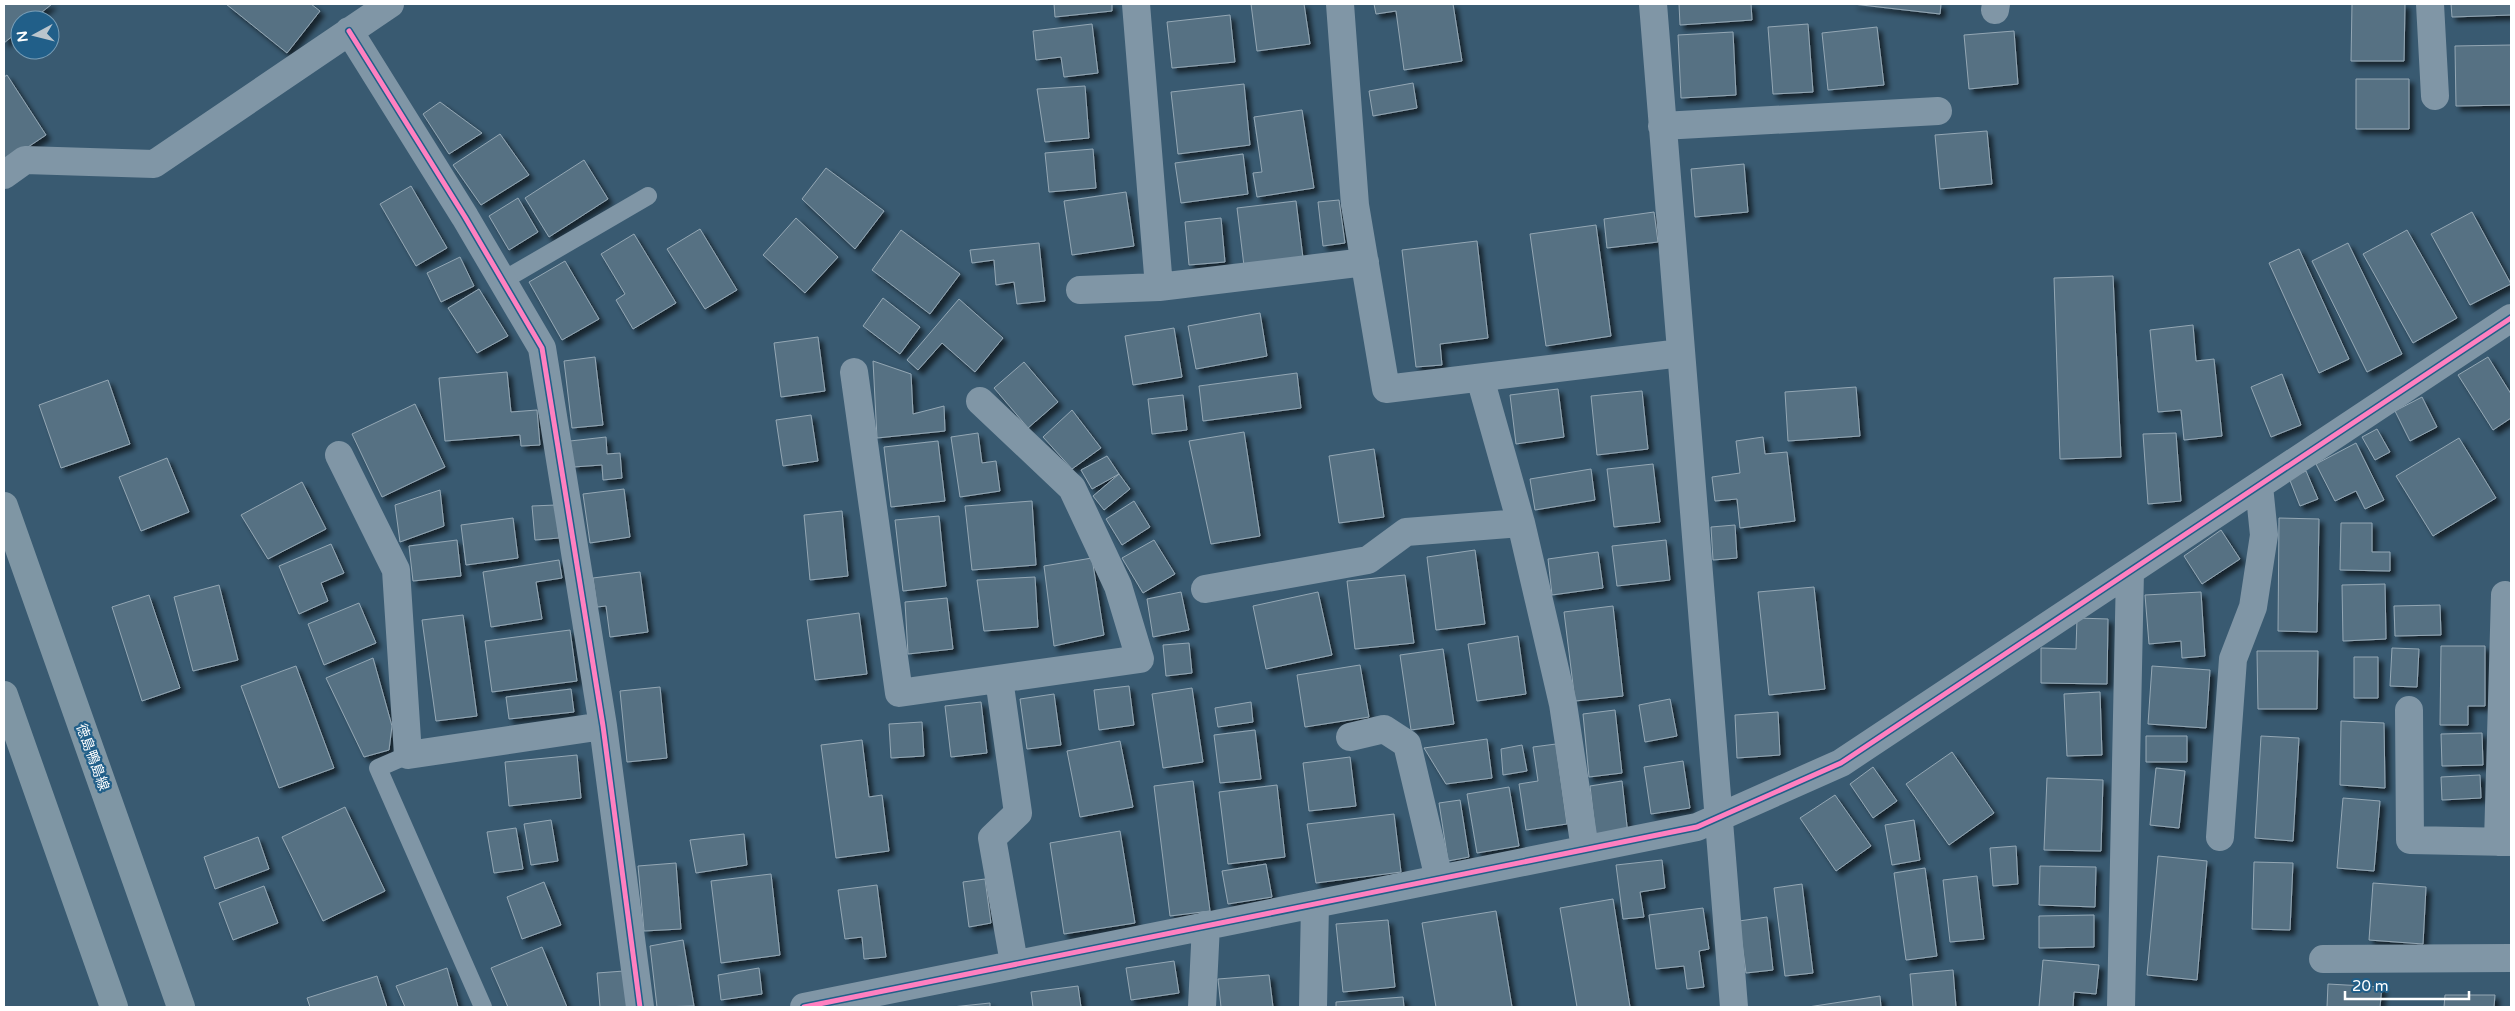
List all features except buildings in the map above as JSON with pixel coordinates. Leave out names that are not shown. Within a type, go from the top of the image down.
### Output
[{"type":"main road","name":"徳島鴨島線","points":[[4,506],[181,1007]]},
{"type":"main road","points":[[4,695],[114,1007]]},
{"type":"street","points":[[4,175],[25,160],[154,164],[390,4]]},
{"type":"street","points":[[1136,4],[1160,287]]},
{"type":"street","points":[[1340,4],[1355,205],[1386,389],[1681,353]]},
{"type":"street","points":[[1654,4],[1662,126],[1734,1007]]},
{"type":"street","points":[[2430,4],[2435,96]]},
{"type":"street","points":[[350,31],[542,348],[602,726],[640,1007]]},
{"type":"street","points":[[1662,126],[1938,111]]},
{"type":"street","points":[[1080,290],[1160,287],[1365,262]]},
{"type":"street","points":[[804,1007],[1697,827],[1840,763],[2511,318]]},
{"type":"street","points":[[854,372],[899,693],[1140,659],[1118,586],[1072,488],[980,401]]},
{"type":"street","points":[[1480,378],[1520,523],[1563,704],[1585,849]]},
{"type":"street","points":[[339,455],[396,570],[408,755],[602,726]]},
{"type":"street","points":[[2220,837],[2233,659],[2254,607],[2264,535],[2259,486]]},
{"type":"street","points":[[1205,589],[1368,560],[1406,532],[1520,523]]},
{"type":"street","points":[[2121,1007],[2130,572]]},
{"type":"street","points":[[2409,710],[2410,840],[2504,842],[2505,595]]},
{"type":"street","points":[[999,679],[1018,813],[992,838],[1014,964]]},
{"type":"street","points":[[1350,737],[1384,728],[1408,744],[1438,879]]},
{"type":"street","points":[[1313,1007],[1314,904]]},
{"type":"street","points":[[1202,1007],[1206,925]]},
{"type":"street","points":[[2323,959],[2511,958]]},
{"type":"lane","points":[[502,281],[648,196]]},
{"type":"lane","points":[[408,755],[378,768],[483,1007]]},
{"type":"cycle path","points":[[349,31],[465,217],[542,348],[603,726],[640,1007]]},
{"type":"cycle path","points":[[804,1007],[1697,827],[1841,763],[2511,318]]}]
